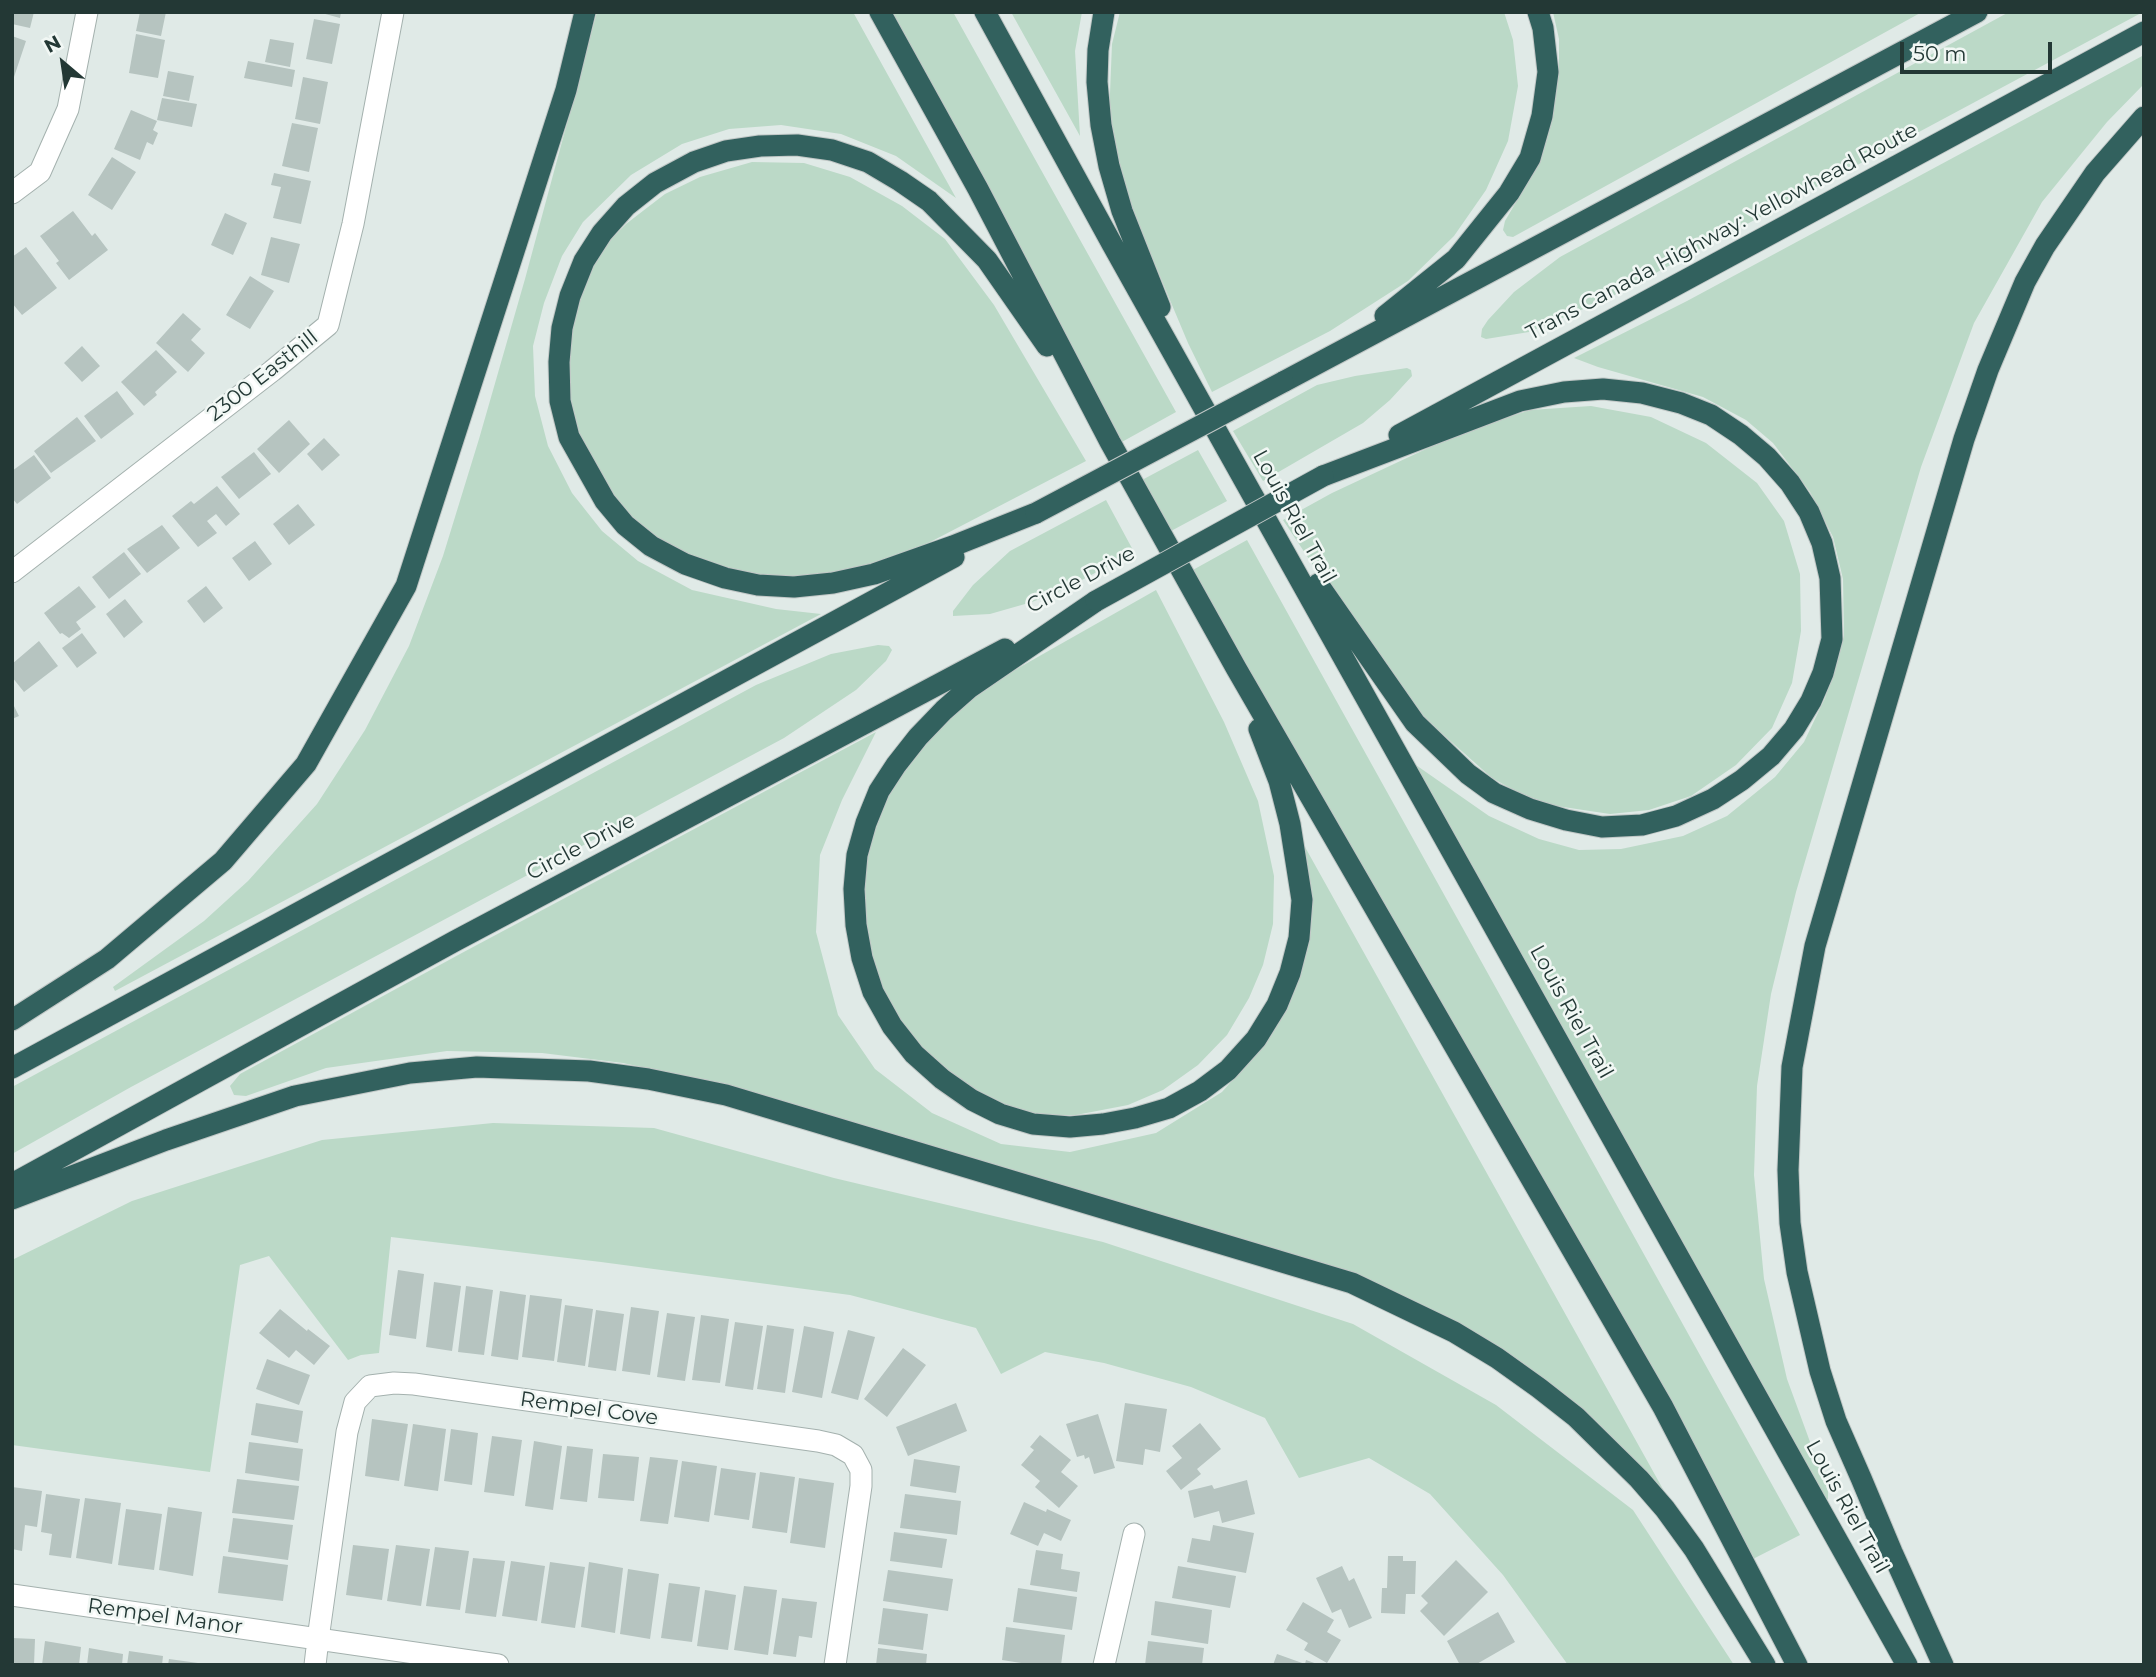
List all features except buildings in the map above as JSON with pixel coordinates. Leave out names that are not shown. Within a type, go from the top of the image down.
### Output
[{"type":"highway","points":[[12,1020],[107,959],[223,861],[306,764],[406,586],[566,90],[585,12]]},
{"type":"highway","points":[[880,12],[978,190],[1110,442],[1236,668],[1663,1407],[1797,1665]]},
{"type":"highway","points":[[985,12],[1190,383]]},
{"type":"highway","points":[[1104,12],[1098,50],[1097,82],[1109,166],[1122,211],[1190,383]]},
{"type":"highway","points":[[1283,382],[1379,320],[1455,260],[1509,193],[1530,158],[1542,116],[1548,72],[1543,28],[1538,12]]},
{"type":"highway","points":[[12,1068],[1036,513],[1977,12]]},
{"type":"highway","name":"Trans Canada Highway: Yellowhead Route","points":[[1323,476],[2144,33]]},
{"type":"highway","points":[[1943,1665],[1836,1421],[1814,1348],[1797,1272],[1790,1223],[1788,1170],[1792,1067],[1815,946],[1964,439],[1987,370],[2045,246],[2095,173],[2144,117]]},
{"type":"highway","points":[[1036,513],[874,574],[832,583],[794,587],[758,585],[724,578],[685,564],[651,546],[625,525],[605,501],[569,437],[560,401],[562,328],[570,296],[584,261],[602,233],[626,206],[655,183],[694,162],[726,151],[760,146],[797,145],[832,150],[868,162],[929,201],[987,260],[1110,442]]},
{"type":"highway","name":"Louis Riel Trail","points":[[1190,383],[1907,1665]]},
{"type":"highway","points":[[1239,468],[1415,723],[1468,774],[1494,793],[1530,809],[1602,827],[1642,825],[1676,816],[1713,799],[1771,756],[1794,729],[1811,701],[1823,673],[1832,639],[1830,578],[1822,543],[1809,512],[1790,483],[1767,457],[1711,415],[1681,403],[1642,393],[1603,388],[1564,392],[1520,401],[1323,476]]},
{"type":"highway","name":"Circle Drive","points":[[12,1184],[455,941],[1096,601],[1323,476]]},
{"type":"highway","points":[[1096,601],[969,688],[918,737],[879,791],[866,822],[857,855],[854,889],[856,925],[862,958],[873,992],[892,1026],[914,1054],[942,1079],[1000,1114],[1033,1124],[1070,1127],[1135,1118],[1169,1108],[1200,1091],[1228,1070],[1256,1039],[1277,1005],[1290,973],[1299,938],[1302,900],[1293,836],[1279,781],[1236,668]]},
{"type":"highway","points":[[12,1199],[166,1140],[295,1096],[410,1073],[477,1067],[589,1071],[648,1079],[726,1095],[1352,1283],[1454,1332],[1539,1388],[1576,1418],[1632,1471],[1665,1509],[1694,1549],[1765,1665]]},
{"type":"street","points":[[12,193],[40,172],[68,110],[87,12]]},
{"type":"street","name":"2300 Easthill","points":[[12,572],[328,325],[353,224],[393,12]]},
{"type":"street","name":"Rempel Cove","points":[[318,1639],[347,1432],[355,1402],[370,1386],[394,1383],[817,1441],[836,1445],[853,1455],[861,1469],[861,1486],[835,1665]]},
{"type":"street","points":[[1104,1665],[1134,1534]]},
{"type":"street","name":"Rempel Manor","points":[[12,1595],[498,1665]]},
{"type":"street","points":[[315,1665],[318,1639]]},
{"type":"green space","points":[[597,12],[853,12],[956,198],[896,156],[841,134],[781,125],[729,129],[682,144],[631,175],[583,222],[562,256],[544,303],[533,346],[535,396],[548,446],[572,493],[602,531],[638,561],[692,590],[776,609],[821,614],[115,991],[113,987],[204,921],[248,881],[317,804],[365,730],[409,646],[443,556],[479,439]]},
{"type":"green space","points":[[885,12],[953,12],[1176,412],[1120,443]]},
{"type":"green space","points":[[1011,12],[1082,12],[1075,51],[1080,136]]},
{"type":"green space","points":[[1120,12],[1504,12],[1513,40],[1518,86],[1508,141],[1486,190],[1454,236],[1408,281],[1330,331],[1212,392],[1188,343],[1125,193],[1109,118],[1112,44]]},
{"type":"green space","points":[[1553,12],[1922,12],[1513,237],[1507,236],[1503,230],[1505,221],[1526,185],[1548,133],[1559,70],[1559,39]]},
{"type":"green space","points":[[2009,12],[2143,12],[1607,299],[1529,332],[1486,339],[1481,337],[1482,329],[1488,320],[1514,292],[1560,257]]},
{"type":"green space","points":[[2144,55],[2144,84],[2107,122],[2042,202],[1974,323],[1921,467],[1796,892],[1771,994],[1757,1086],[1754,1175],[1764,1279],[1787,1379],[1828,1491],[1828,1499],[1823,1501],[1413,763],[1489,816],[1539,839],[1579,850],[1621,849],[1683,836],[1727,816],[1775,777],[1804,742],[1825,698],[1844,636],[1843,579],[1833,537],[1810,492],[1773,443],[1746,420],[1703,397],[1574,358],[1687,301]]},
{"type":"green space","points":[[752,162],[804,163],[850,177],[902,206],[945,239],[994,305],[1086,461],[911,552],[850,572],[783,578],[732,570],[688,556],[659,541],[624,512],[587,459],[567,403],[570,324],[585,279],[599,252],[626,224],[665,194],[700,177]]},
{"type":"green space","points":[[1407,368],[1411,370],[1412,376],[1363,423],[1263,481],[1233,431],[1317,385]]},
{"type":"green space","points":[[1591,406],[1651,417],[1706,443],[1757,483],[1784,521],[1800,574],[1801,631],[1792,683],[1772,728],[1736,765],[1691,796],[1649,810],[1610,814],[1550,805],[1521,794],[1492,778],[1401,697],[1283,520],[1332,493],[1458,434],[1530,410]]},
{"type":"green space","points":[[1198,450],[1227,501],[1171,531],[1142,480]]},
{"type":"green space","points":[[1106,500],[1134,552],[1067,588],[1032,602],[990,614],[953,616],[953,611],[973,585],[1010,551]]},
{"type":"green space","points":[[1247,540],[1800,1535],[1749,1561],[1191,571]]},
{"type":"green space","points":[[1156,590],[1224,722],[1258,801],[1274,876],[1273,924],[1263,965],[1249,998],[1227,1035],[1198,1065],[1163,1090],[1128,1105],[1076,1115],[1037,1115],[997,1104],[914,1051],[865,953],[861,858],[881,798],[942,718],[1006,675]]},
{"type":"green space","points":[[878,645],[889,646],[892,650],[886,661],[856,690],[784,738],[131,1087],[12,1154],[12,1087],[756,685],[831,654]]},
{"type":"green space","points":[[876,732],[842,800],[820,855],[816,932],[838,1015],[875,1069],[932,1113],[1001,1144],[1070,1152],[1156,1133],[1222,1092],[1271,1036],[1303,951],[1305,847],[1688,1534],[1589,1424],[1362,1281],[1173,1218],[682,1076],[623,1063],[542,1053],[447,1051],[326,1068],[246,1096],[234,1095],[230,1086],[240,1074]]},
{"type":"green space","points":[[493,1123],[654,1128],[834,1178],[1103,1242],[1353,1324],[1496,1405],[1633,1510],[1734,1665],[1568,1665],[1503,1575],[1430,1494],[1369,1458],[1299,1478],[1265,1418],[1191,1387],[1104,1363],[1045,1352],[1001,1374],[976,1328],[850,1295],[601,1262],[391,1237],[379,1353],[348,1360],[269,1256],[240,1265],[210,1472],[12,1445],[12,1260],[132,1201],[322,1140]]}]
